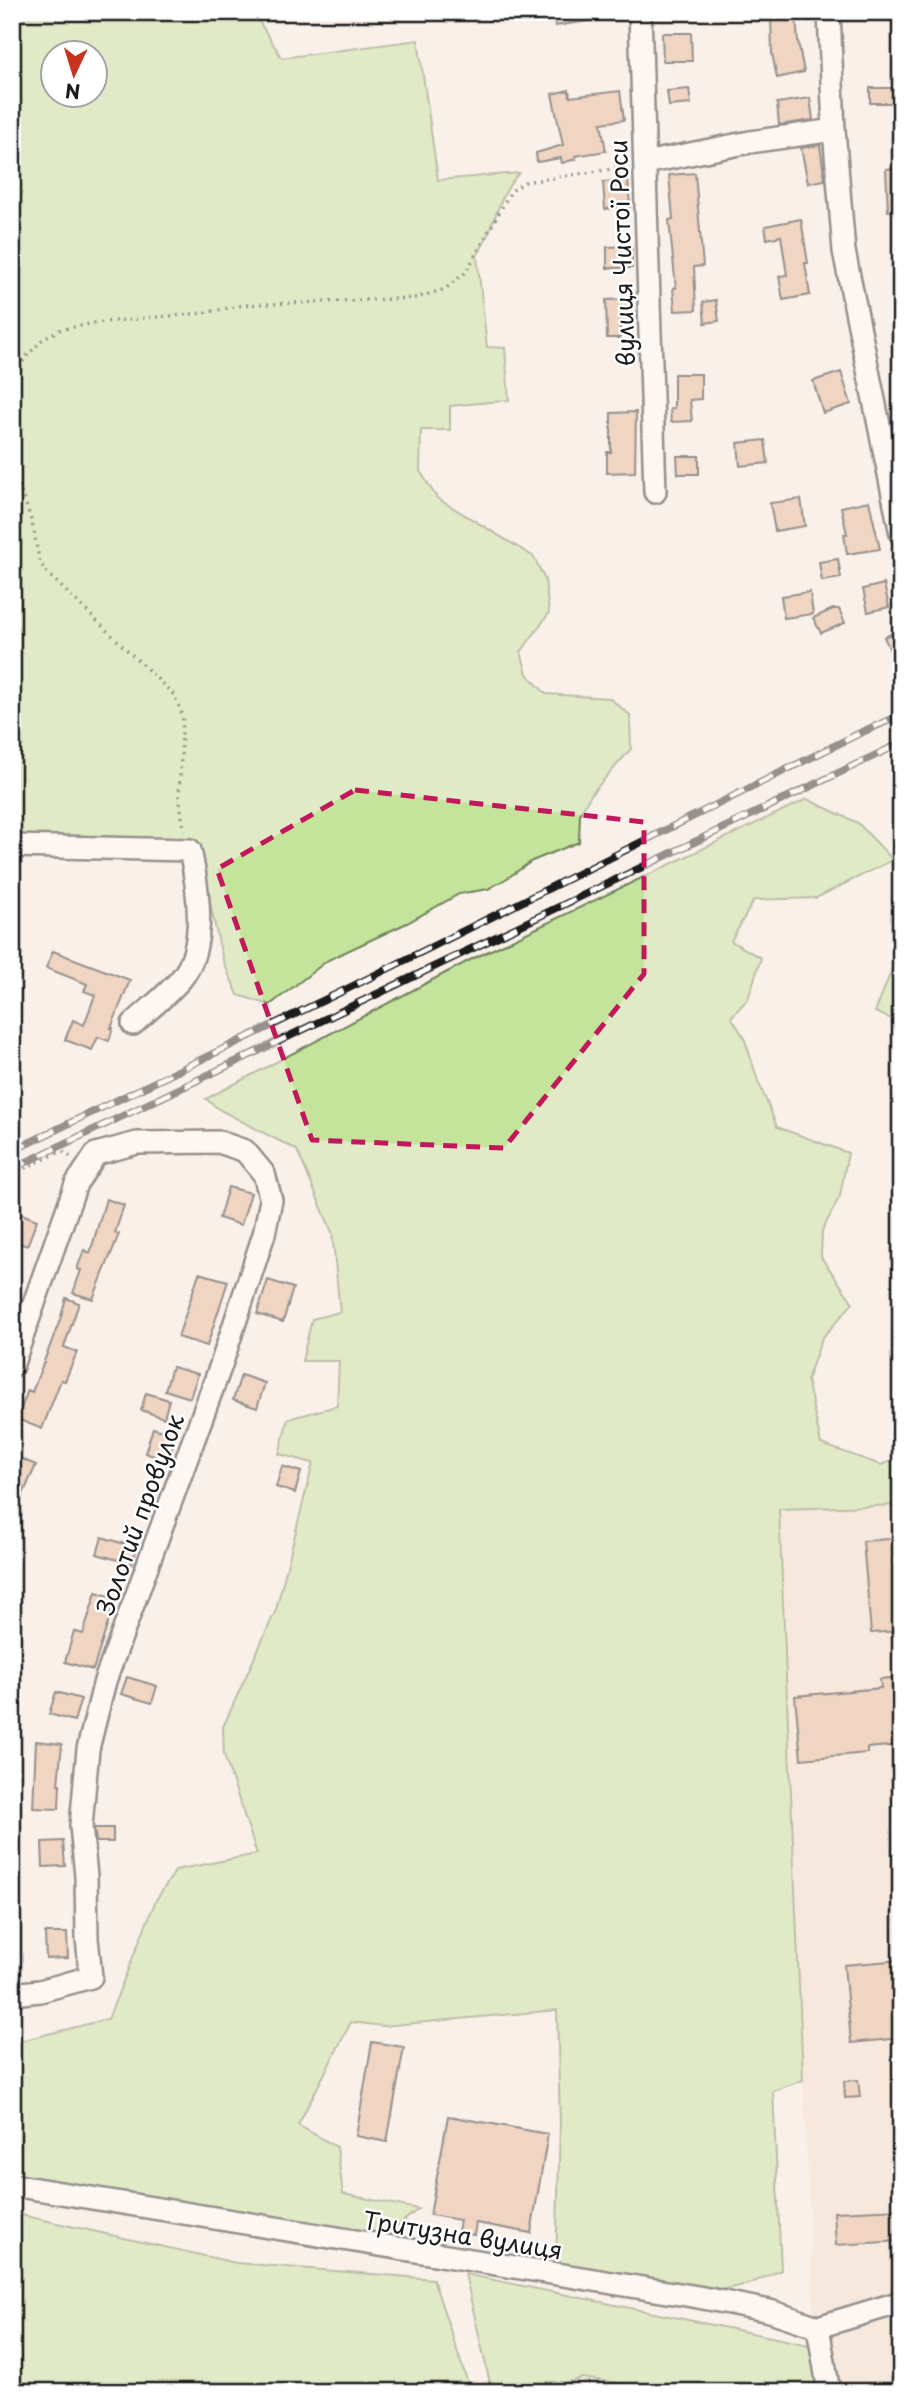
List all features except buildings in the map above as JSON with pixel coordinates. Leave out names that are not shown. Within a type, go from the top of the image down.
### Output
[{"type":"street","name":"вулиця Чистої Роси","points":[[640,12],[655,492]]},
{"type":"street","points":[[829,12],[834,130],[844,251],[901,534]]},
{"type":"street","points":[[645,163],[750,142],[834,130]]},
{"type":"street","points":[[12,846],[190,850],[200,902],[192,959],[181,979],[133,1024]]},
{"type":"street","name":"Золотий провулок","points":[[12,1994],[40,1991],[91,1977],[86,1938],[86,1876],[81,1826],[88,1749],[106,1681],[221,1365],[264,1234],[271,1200],[264,1174],[245,1152],[219,1142],[137,1143],[92,1160]]},
{"type":"street","points":[[12,1366],[75,1184],[92,1160]]},
{"type":"street","name":"Тритузна вулиця","points":[[12,2185],[698,2297],[770,2311],[818,2327]]},
{"type":"street","points":[[829,2392],[818,2327],[901,2302]]},
{"type":"path","points":[[12,380],[25,358],[42,340],[59,330],[94,323],[202,313],[244,305],[415,298],[445,289],[466,272],[511,191],[525,182],[645,163]]},
{"type":"path","points":[[12,473],[28,509],[35,548],[45,571],[174,695],[183,716],[179,795],[181,819],[190,850]]},
{"type":"path","points":[[12,1174],[62,1151],[92,1160]]},
{"type":"highlighted area","points":[[355,790],[644,822],[644,974],[504,1148],[312,1140],[217,869]]},
{"type":"shaded area","points":[[901,1505],[901,2392],[817,2392],[779,1508]]},
{"type":"green space","points":[[12,12],[253,12],[282,58],[418,40],[438,180],[519,173],[506,192],[477,256],[487,347],[505,348],[509,400],[450,406],[450,430],[421,430],[420,471],[437,498],[534,557],[545,580],[549,613],[521,652],[527,674],[546,694],[609,698],[630,715],[631,749],[592,793],[580,813],[579,842],[532,861],[488,889],[459,894],[407,923],[328,960],[270,1005],[238,995],[223,961],[197,846],[12,840]]},
{"type":"green space","points":[[807,799],[858,823],[893,860],[816,898],[754,900],[731,941],[761,958],[748,999],[731,1017],[744,1037],[777,1127],[848,1153],[840,1196],[822,1231],[821,1257],[853,1303],[822,1338],[807,1380],[821,1444],[881,1465],[901,1457],[901,1505],[779,1509],[803,2080],[773,2091],[781,2270],[749,2284],[724,2289],[556,2265],[560,2124],[557,2010],[383,2026],[351,2022],[298,2125],[337,2147],[343,2194],[418,2209],[383,2238],[12,2173],[12,2043],[108,2019],[156,1900],[176,1870],[257,1854],[224,1755],[223,1727],[276,1610],[313,1463],[279,1454],[288,1419],[337,1406],[339,1361],[302,1361],[312,1319],[340,1312],[332,1232],[297,1150],[220,1110],[206,1099],[472,959]]},
{"type":"green space","points":[[901,961],[901,1023],[875,1012],[895,962]]},
{"type":"green space","points":[[12,2213],[236,2263],[433,2279],[471,2392],[12,2392]]},
{"type":"green space","points":[[465,2274],[819,2347],[821,2392],[685,2392],[582,2378],[537,2392],[492,2392]]},
{"type":"railway","points":[[12,1151],[901,715]]},
{"type":"railway","points":[[12,1169],[901,743]]}]
